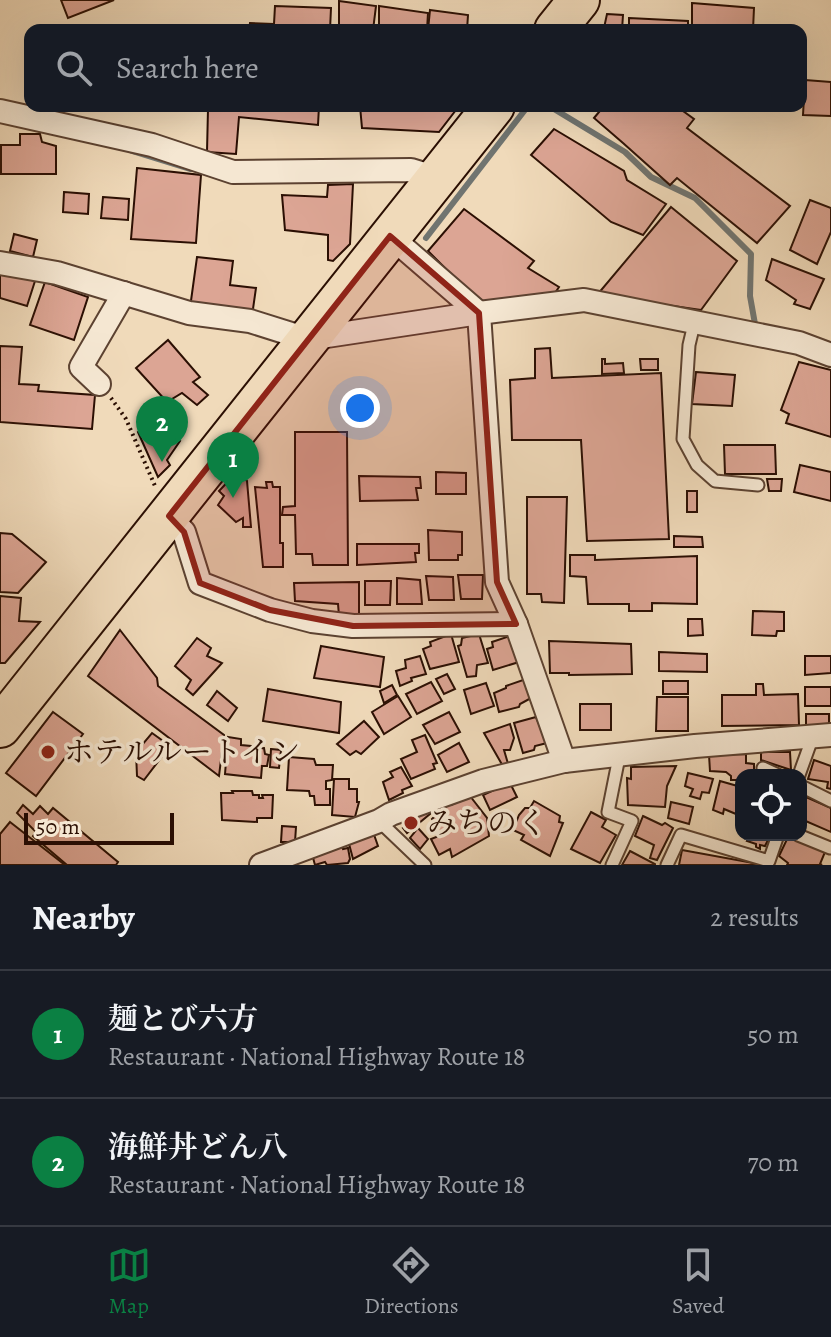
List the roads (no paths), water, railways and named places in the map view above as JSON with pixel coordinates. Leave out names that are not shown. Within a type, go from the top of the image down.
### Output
[{"type":"highway","points":[[560,24],[579,0]]},
{"type":"highway","points":[[0,727],[163,504],[307,339],[489,112]]},
{"type":"street","points":[[0,111],[152,145],[233,172],[411,170],[437,178]]},
{"type":"street","points":[[390,236],[479,313],[497,582],[516,624],[564,761]]},
{"type":"street","points":[[0,263],[57,273],[189,313],[250,321],[307,339],[584,300],[799,343],[831,355]]},
{"type":"street","points":[[99,384],[81,367],[124,293]]},
{"type":"street","points":[[163,504],[184,532],[200,583],[270,610],[312,621],[353,626],[516,624]]},
{"type":"street","points":[[261,865],[483,781],[564,761],[822,736]]},
{"type":"lane","points":[[694,324],[689,345],[683,439],[697,465],[715,481],[758,485]]},
{"type":"lane","points":[[803,769],[822,736]]},
{"type":"lane","points":[[612,865],[632,821],[608,812],[619,757]]},
{"type":"lane","points":[[807,789],[831,801]]},
{"type":"lane","points":[[379,821],[425,865]]},
{"type":"lane","points":[[667,865],[681,835],[768,864],[776,841]]},
{"type":"lane","points":[[807,839],[830,848]]},
{"type":"waterway","points":[[426,238],[523,112]]},
{"type":"waterway","points":[[559,112],[625,152],[651,177],[695,198],[751,254],[750,296],[755,324],[760,327]]},
{"type":"waterway","points":[[132,151],[190,169]]},
{"type":"place","name":"海鮮丼どん八","points":[[162,462]]},
{"type":"place","name":"麺とび六方","points":[[233,498]]},
{"type":"place","name":"ホテルルートイン","points":[[48,752]]},
{"type":"place","name":"みちのく","points":[[411,823]]}]
